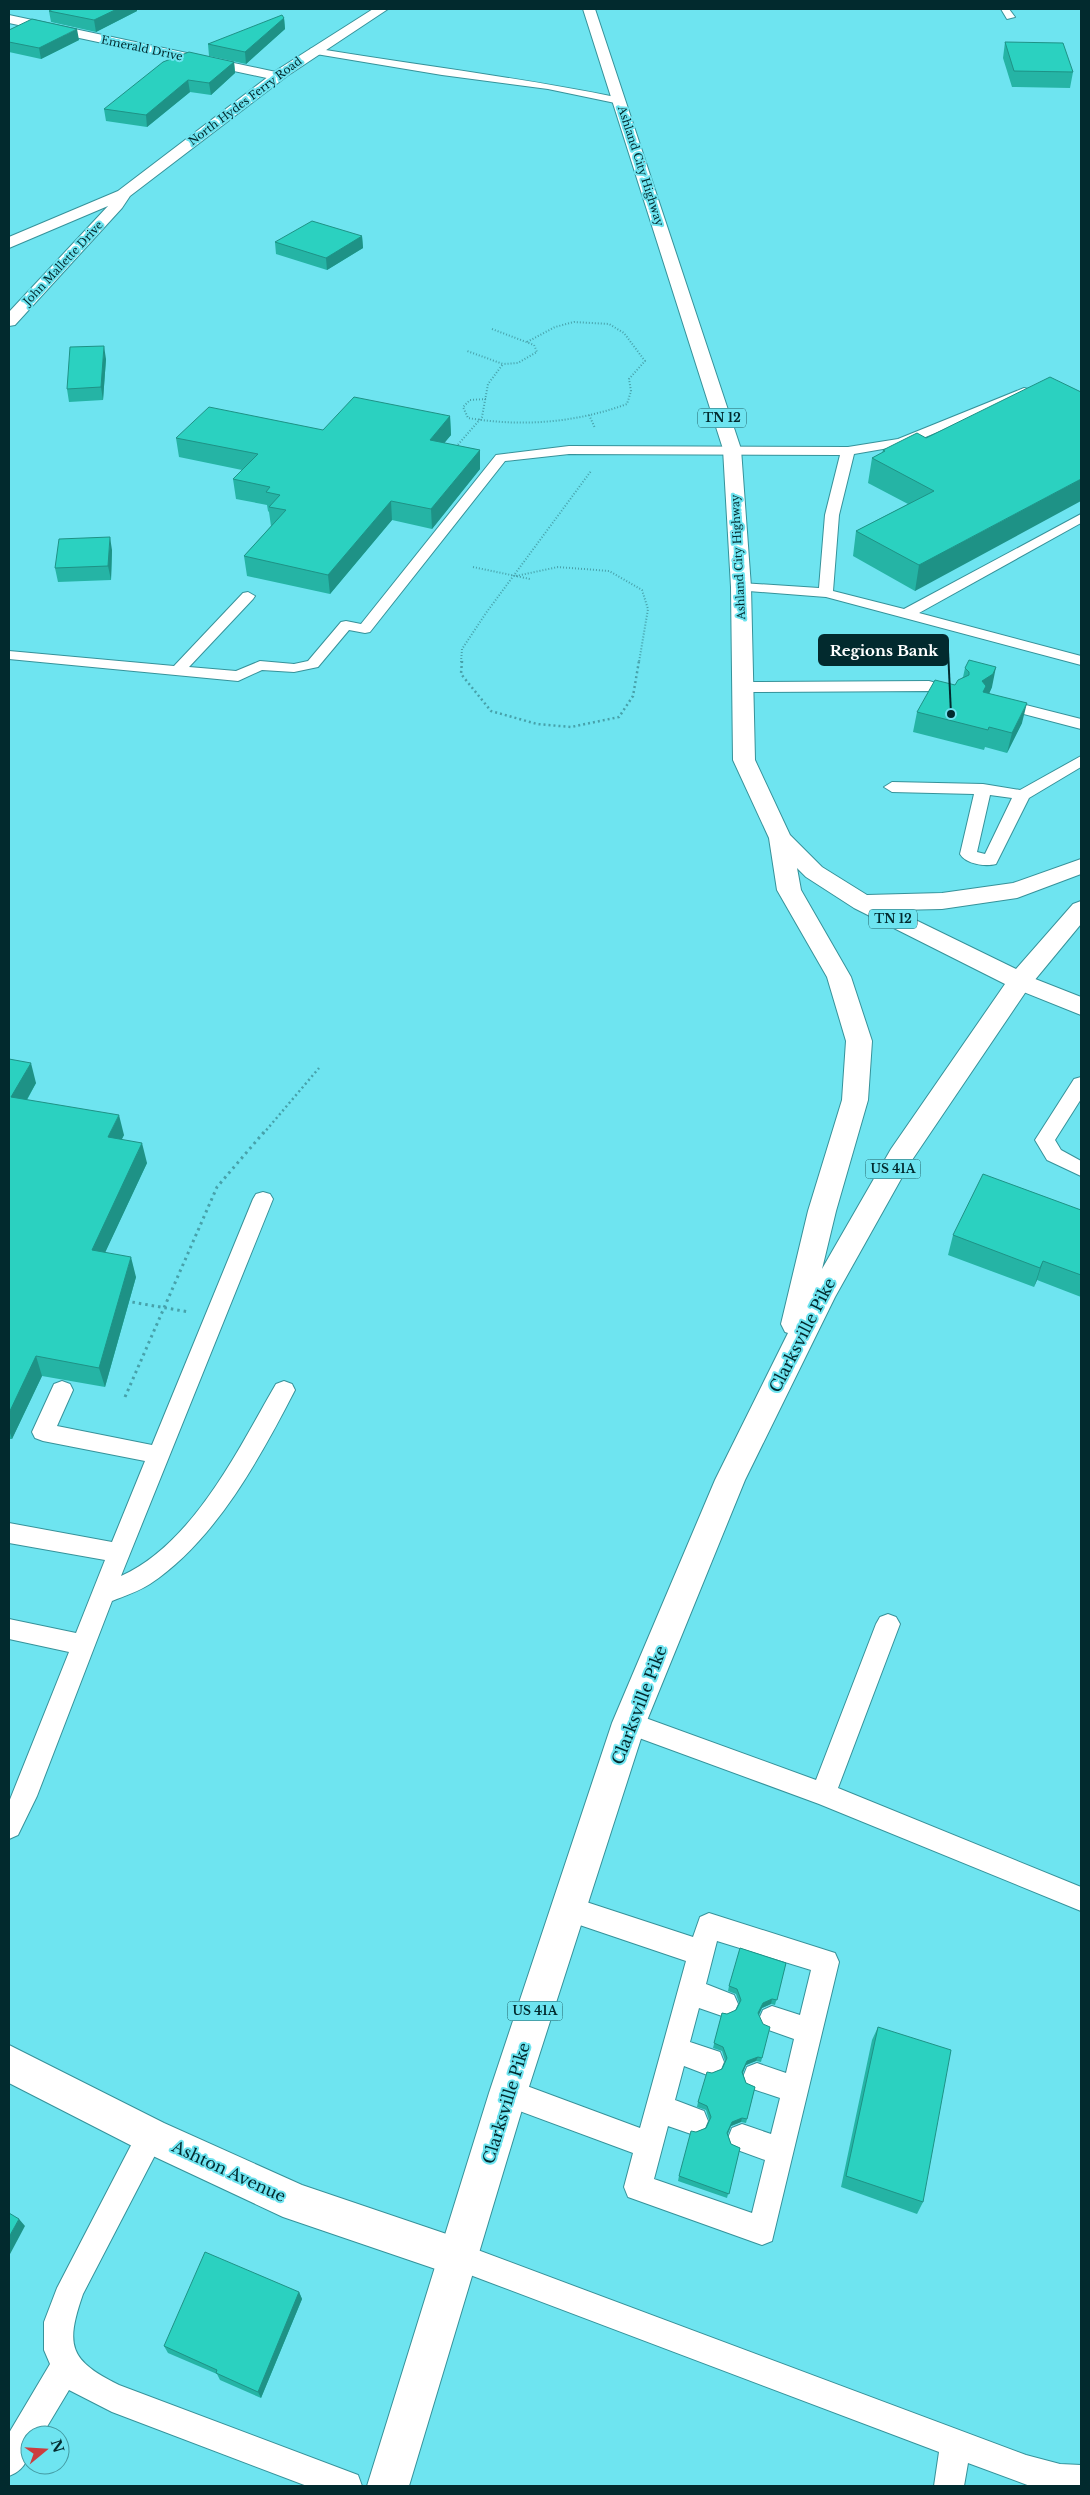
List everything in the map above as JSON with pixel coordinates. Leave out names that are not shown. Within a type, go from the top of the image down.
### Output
[{"type":"main road","name":"North Hydes Ferry Road","points":[[115,200],[276,76],[382,9]]},
{"type":"main road","name":"Ashland City Highway","points":[[590,9],[732,449],[741,587],[744,760],[780,838],[814,872],[862,903],[1020,981],[1081,1008]]},
{"type":"main road","name":"Emerald Drive","points":[[9,19],[276,76]]},
{"type":"main road","points":[[9,244],[115,200]]},
{"type":"main road","name":"John Mallette Drive","points":[[9,321],[115,200]]},
{"type":"main road","points":[[780,838],[789,890],[839,977],[858,1041],[855,1100],[822,1211],[785,1368]]},
{"type":"main road","points":[[862,903],[942,902],[1017,890],[1081,866]]},
{"type":"main road","name":"US 41A","points":[[1020,981],[1081,909]]},
{"type":"main road","name":"Clarksville Pike","points":[[388,2486],[508,2093],[629,1723],[730,1480],[848,1245],[900,1156],[1020,981]]},
{"type":"main road","name":"Ashton Avenue","points":[[9,2063],[151,2136],[297,2203],[459,2257]]},
{"type":"lane","points":[[313,51],[442,72],[548,86],[620,101]]},
{"type":"lane","points":[[9,655],[238,676],[260,665],[304,668],[318,660],[346,625],[365,629],[502,458],[569,450],[732,449],[848,452],[901,442],[1034,388]]},
{"type":"lane","points":[[826,593],[832,515],[848,452]]},
{"type":"lane","points":[[907,614],[1081,518]]},
{"type":"lane","points":[[741,587],[826,593],[1081,661]]},
{"type":"lane","points":[[178,670],[248,596]]},
{"type":"lane","points":[[742,687],[929,686],[956,693]]},
{"type":"lane","points":[[988,701],[1081,724]]},
{"type":"lane","points":[[983,789],[968,854],[980,859],[990,860],[1022,795],[1081,761]]},
{"type":"lane","points":[[892,786],[983,789],[1022,795]]},
{"type":"lane","points":[[1081,1084],[1045,1140],[1046,1148],[1053,1155],[1081,1169]]},
{"type":"lane","points":[[9,1827],[25,1796],[119,1553],[263,1199]]},
{"type":"lane","points":[[62,1390],[43,1432],[159,1455]]},
{"type":"lane","points":[[103,1594],[140,1578],[166,1559],[187,1538],[219,1498],[284,1390]]},
{"type":"lane","points":[[9,1533],[119,1553]]},
{"type":"lane","points":[[823,1794],[888,1624]]},
{"type":"lane","points":[[9,1629],[84,1645]]},
{"type":"lane","points":[[629,1723],[823,1794],[1081,1899]]},
{"type":"lane","points":[[568,1909],[701,1953]]},
{"type":"lane","points":[[709,1926],[826,1962],[762,2231],[638,2187],[701,1953],[709,1926]]},
{"type":"lane","points":[[691,1992],[725,2004]]},
{"type":"lane","points":[[772,2019],[810,2032]]},
{"type":"lane","points":[[676,2050],[710,2062]]},
{"type":"lane","points":[[758,2077],[796,2090]]},
{"type":"lane","points":[[508,2093],[650,2146]]},
{"type":"lane","points":[[660,2109],[694,2121]]},
{"type":"lane","points":[[151,2136],[72,2288],[59,2322],[59,2350],[66,2366],[83,2383],[112,2397],[347,2486]]},
{"type":"lane","points":[[742,2138],[781,2151]]},
{"type":"lane","points":[[459,2257],[1026,2470],[1060,2479],[1081,2480]]},
{"type":"lane","points":[[9,2461],[66,2366]]},
{"type":"lane","points":[[948,2486],[955,2444]]},
{"type":"path","points":[[486,399],[470,400],[463,407],[468,418],[521,424],[604,413],[627,404],[630,391],[629,379],[645,361],[624,333],[609,324],[574,322],[554,327],[527,342]]},
{"type":"path","points":[[467,351],[503,364],[518,363],[537,352],[534,345],[492,329]]},
{"type":"path","points":[[451,454],[483,415],[488,384],[503,364]]},
{"type":"path","points":[[516,576],[558,567],[609,571],[642,590],[648,609],[633,696],[619,717],[571,727],[537,724],[491,711],[460,674],[462,649],[486,613],[516,576],[594,468]]},
{"type":"path","points":[[473,567],[530,579]]},
{"type":"path","points":[[125,1397],[217,1187],[319,1068]]},
{"type":"path","points":[[116,1300],[215,1317]]},
{"type":"building","points":[[53,9],[117,9],[94,20],[49,11]]},
{"type":"building","points":[[282,15],[284,18],[245,52],[208,44]]},
{"type":"building","points":[[32,19],[77,29],[39,48],[9,42],[9,30]]},
{"type":"building","points":[[1005,42],[1063,43],[1073,72],[1014,71]]},
{"type":"building","points":[[189,52],[234,62],[209,83],[188,80],[146,115],[104,109],[163,62]]},
{"type":"building","points":[[312,221],[362,236],[326,258],[275,242]]},
{"type":"building","points":[[104,346],[101,387],[67,389],[70,347]]},
{"type":"building","points":[[1050,377],[1081,392],[1081,479],[919,565],[856,531],[934,491],[872,458],[885,451],[883,450],[917,433],[926,438]]},
{"type":"building","points":[[354,397],[450,416],[430,440],[480,450],[431,509],[391,501],[328,575],[244,556],[286,510],[269,507],[280,495],[266,492],[270,487],[233,479],[258,454],[176,438],[209,407],[323,430]]},
{"type":"building","points":[[110,537],[108,566],[55,568],[59,539]]},
{"type":"building","points":[[969,660],[996,667],[993,674],[982,681],[986,686],[983,692],[1027,703],[1012,733],[989,727],[988,730],[917,712],[935,680],[955,685],[958,680],[969,675],[965,668]]},
{"type":"building","points":[[9,1059],[31,1063],[11,1097],[119,1115],[108,1137],[142,1143],[92,1250],[131,1257],[99,1368],[36,1356],[9,1413]]},
{"type":"building","points":[[983,1174],[1081,1210],[1081,1275],[1043,1261],[1040,1268],[953,1235]]},
{"type":"building","points":[[740,1948],[786,1963],[777,2000],[772,1999],[763,2003],[758,2013],[763,2024],[770,2027],[762,2058],[758,2057],[747,2061],[742,2072],[746,2083],[755,2087],[747,2119],[742,2118],[732,2122],[727,2133],[731,2144],[740,2148],[729,2194],[679,2176],[691,2131],[696,2132],[706,2128],[711,2117],[707,2106],[698,2102],[707,2072],[712,2073],[722,2069],[727,2058],[723,2047],[714,2043],[722,2013],[727,2014],[736,2010],[741,2000],[737,1989],[729,1986]]},
{"type":"building","points":[[878,2027],[951,2050],[923,2202],[846,2176]]},
{"type":"building","points":[[9,2213],[19,2219],[9,2237]]},
{"type":"building","points":[[205,2252],[299,2292],[258,2392],[216,2373],[217,2370],[164,2346]]},
{"type":"place","name":"Regions Bank","points":[[951,714]]}]
